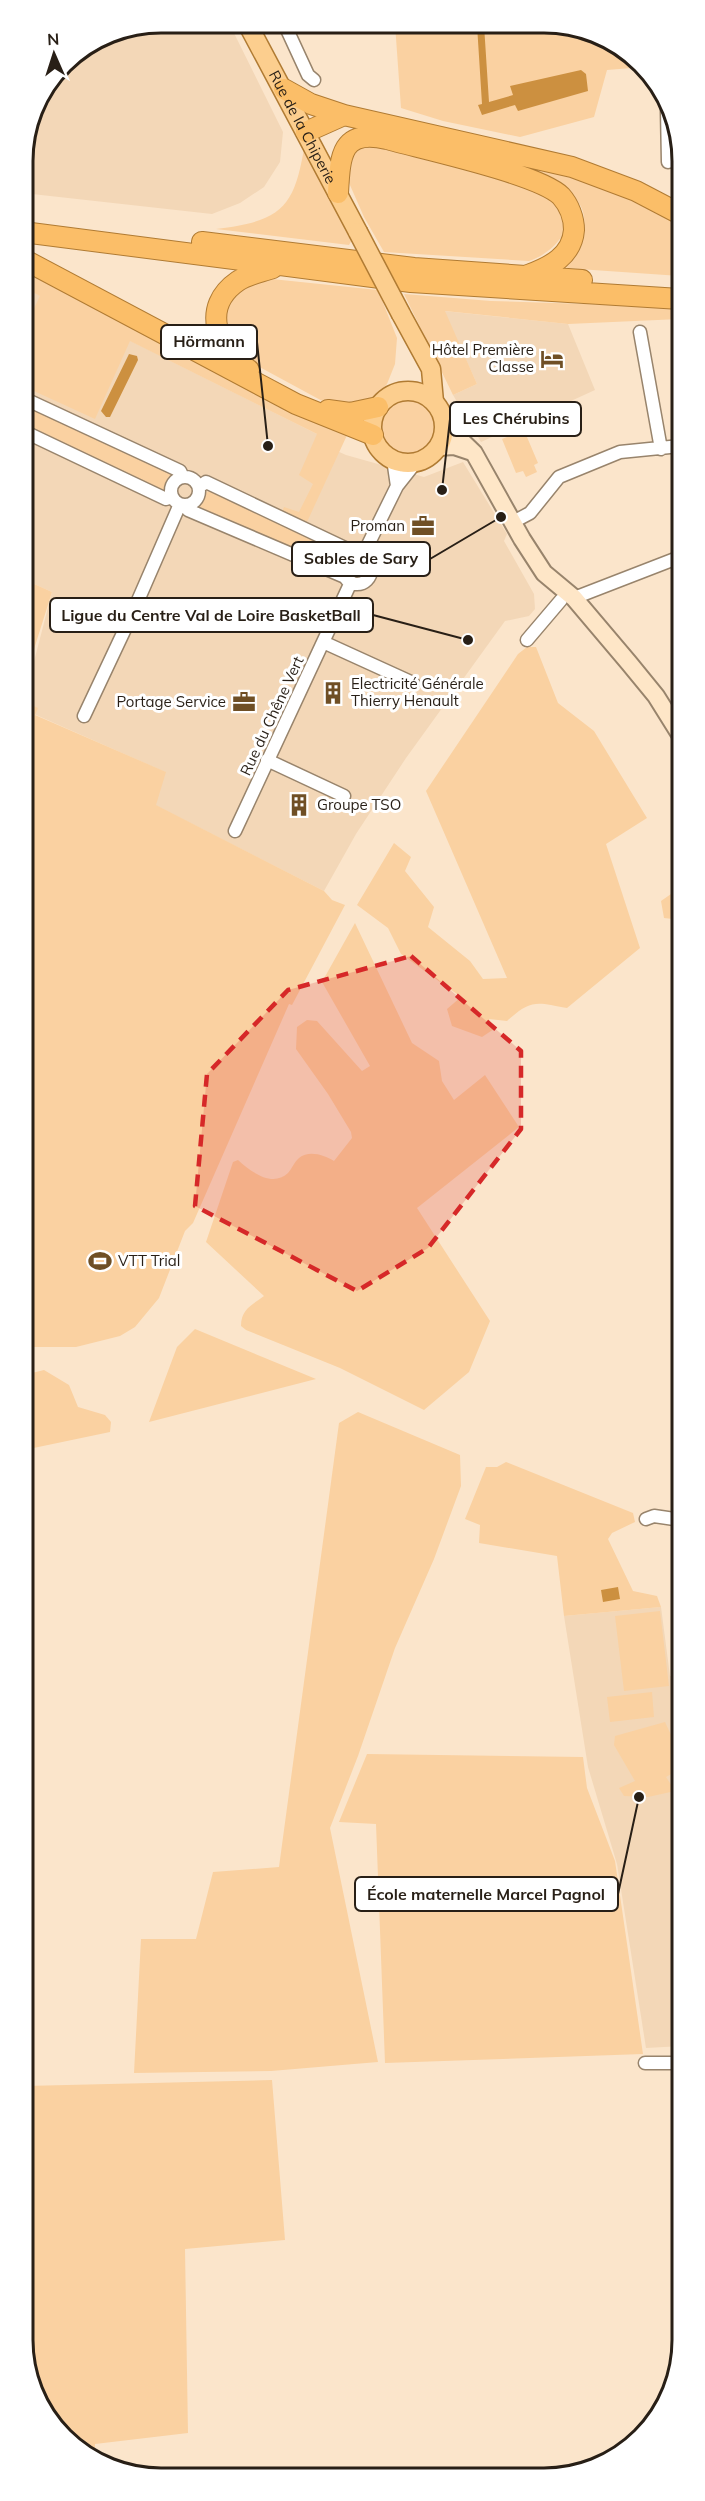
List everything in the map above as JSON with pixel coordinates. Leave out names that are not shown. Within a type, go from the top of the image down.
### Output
[{"type":"highway","points":[[284,89],[311,104],[344,115],[572,166],[636,191],[672,210]]},
{"type":"highway","points":[[306,132],[344,115]]},
{"type":"highway","points":[[338,193],[342,154],[353,140],[363,136],[387,139],[533,180],[561,196],[570,210],[573,233],[570,245],[559,260],[526,276]]},
{"type":"highway","points":[[33,220],[368,263],[672,285]]},
{"type":"highway","points":[[33,233],[282,266],[458,286],[672,299]]},
{"type":"highway","points":[[33,264],[296,404],[373,435]]},
{"type":"highway","points":[[282,266],[246,277],[229,287],[217,311],[217,334],[223,346],[230,356],[261,378],[314,405],[339,413],[378,407]]},
{"type":"main road","name":"Rue de la Chiperie","points":[[253,33],[427,359]]},
{"type":"main road","points":[[412,391],[424,377],[427,359]]},
{"type":"main road","points":[[427,359],[433,376],[435,402],[444,424],[474,453],[522,539],[527,558],[540,584],[570,600],[656,696],[672,722]]},
{"type":"main road","points":[[435,402],[424,394],[412,391],[393,394],[378,407],[372,425],[373,435],[384,453],[393,459],[416,462],[432,454],[438,447],[444,424]]},
{"type":"main road","points":[[438,447],[458,446],[474,453]]},
{"type":"street","points":[[289,33],[308,75],[314,80]]},
{"type":"street","points":[[667,127],[668,162]]},
{"type":"street","points":[[640,332],[661,449]]},
{"type":"street","points":[[33,403],[180,471],[183,477]]},
{"type":"street","points":[[33,436],[166,499],[181,502],[198,497],[199,487],[192,478],[183,477],[172,487],[181,502],[188,510],[359,584],[370,576],[369,565],[345,548],[207,482],[199,487]]},
{"type":"street","points":[[513,522],[530,513],[559,477],[620,452],[672,447]]},
{"type":"street","points":[[393,459],[397,486]]},
{"type":"street","points":[[348,579],[344,564],[357,557],[397,486],[416,462]]},
{"type":"street","points":[[84,716],[143,591],[181,502]]},
{"type":"street","points":[[527,640],[570,600],[672,560]]},
{"type":"street","name":"Rue du Chêne Vert","points":[[236,831],[323,642],[348,579]]},
{"type":"street","points":[[323,642],[413,682]]},
{"type":"street","points":[[267,760],[345,796]]},
{"type":"street","points":[[646,1519],[654,1516],[672,1519]]},
{"type":"street","points":[[645,2064],[672,2063]]},
{"type":"highlighted area","points":[[411,956],[521,1051],[521,1129],[428,1248],[357,1291],[195,1206],[207,1074],[288,990]]},
{"type":"shaded area","points":[[234,33],[283,132],[280,162],[264,187],[240,203],[212,214],[33,194],[35,136],[46,104],[58,84],[84,84],[84,58],[112,43],[144,34]]},
{"type":"shaded area","points":[[396,33],[569,35],[608,50],[633,68],[607,70],[594,117],[520,137],[443,121],[401,108]]},
{"type":"shaded area","points":[[478,33],[485,33],[489,102],[513,95],[510,86],[581,70],[586,74],[588,91],[518,111],[515,105],[482,115],[478,105],[482,104]]},
{"type":"shaded area","points":[[305,142],[353,238],[349,245],[216,229],[256,221],[271,215],[282,207],[296,182]]},
{"type":"shaded area","points":[[384,144],[541,192],[557,201],[564,210],[565,229],[555,245],[529,261],[384,252],[364,217],[346,176],[355,147]]},
{"type":"shaded area","points":[[430,144],[564,168],[672,216],[672,275],[564,268],[573,255],[583,232],[582,209],[573,196],[558,185],[515,166]]},
{"type":"shaded area","points":[[33,276],[251,390],[348,433],[307,522],[282,512],[284,507],[299,512],[313,484],[299,475],[317,434],[130,341],[95,419],[33,391],[33,310],[40,296],[33,292]]},
{"type":"shaded area","points":[[262,278],[378,290],[397,338],[395,364],[387,384],[375,398],[358,406],[326,403],[239,356],[225,333],[224,315],[236,289]]},
{"type":"shaded area","points":[[33,292],[317,434],[326,446],[346,455],[424,477],[463,462],[507,534],[504,541],[534,594],[535,609],[529,616],[505,621],[406,758],[356,834],[324,891],[155,805],[165,772],[33,713],[33,665],[52,592],[33,583]]},
{"type":"shaded area","points":[[404,294],[491,301],[672,307],[672,319],[568,324],[445,311],[477,384],[453,395]]},
{"type":"shaded area","points":[[444,311],[568,324],[595,390],[481,442],[453,395],[477,384]]},
{"type":"shaded area","points":[[129,354],[137,356],[138,360],[110,417],[106,417],[101,411]]},
{"type":"shaded area","points":[[402,398],[414,398],[424,402],[433,411],[437,433],[429,448],[414,456],[402,456],[392,452],[383,443],[379,433],[379,421],[383,411],[392,402]]},
{"type":"shaded area","points":[[33,405],[178,472],[169,480],[167,496],[33,432]]},
{"type":"shaded area","points":[[524,430],[538,463],[534,465],[537,472],[526,477],[523,471],[516,473],[502,439]]},
{"type":"shaded area","points":[[213,490],[341,549],[340,561],[333,569],[205,513],[199,506],[203,494]]},
{"type":"shaded area","points":[[33,583],[52,592],[33,652]]},
{"type":"shaded area","points":[[527,647],[536,647],[558,703],[594,731],[647,818],[606,844],[640,948],[567,1008],[534,1004],[522,1009],[507,1021],[489,1019],[494,1029],[482,1037],[452,1026],[447,1009],[461,997],[401,954],[388,928],[357,905],[394,843],[411,857],[405,871],[434,907],[428,927],[470,961],[483,979],[507,978],[426,791],[518,654]]},
{"type":"shaded area","points":[[33,706],[38,708],[35,715],[166,772],[156,805],[324,891],[332,900],[345,905],[292,1005],[289,1004],[193,1223],[185,1231],[159,1298],[135,1327],[120,1336],[76,1347],[33,1347]]},
{"type":"shaded area","points":[[672,893],[672,919],[664,918],[661,901]]},
{"type":"shaded area","points":[[355,923],[412,1043],[439,1061],[442,1081],[454,1100],[485,1075],[519,1127],[417,1208],[490,1321],[469,1372],[424,1410],[340,1368],[246,1330],[241,1326],[243,1315],[248,1308],[264,1296],[206,1242],[233,1162],[238,1160],[255,1173],[275,1179],[288,1173],[297,1160],[307,1154],[321,1155],[334,1161],[352,1138],[351,1132],[328,1094],[296,1049],[297,1027],[307,1020],[317,1021],[362,1071],[370,1066],[322,982]]},
{"type":"shaded area","points":[[195,1329],[316,1379],[149,1422],[177,1347]]},
{"type":"shaded area","points":[[44,1370],[69,1385],[78,1407],[105,1415],[111,1422],[110,1432],[33,1448],[33,1373]]},
{"type":"shaded area","points":[[358,1412],[460,1455],[461,1486],[434,1559],[395,1648],[358,1756],[330,1828],[378,2062],[271,2071],[134,2073],[141,1939],[196,1939],[213,1872],[279,1867],[339,1423]]},
{"type":"shaded area","points":[[506,1462],[633,1513],[635,1522],[612,1533],[608,1539],[633,1591],[657,1596],[661,1607],[564,1616],[557,1556],[479,1543],[480,1525],[465,1519],[486,1467],[497,1467]]},
{"type":"shaded area","points":[[618,1587],[620,1599],[603,1602],[601,1590]]},
{"type":"shaded area","points":[[661,1607],[670,1676],[672,1676],[672,2047],[646,2048],[617,1864],[588,1767],[564,1616]]},
{"type":"shaded area","points":[[660,1611],[669,1686],[624,1691],[615,1616]]},
{"type":"shaded area","points":[[652,1692],[654,1717],[610,1722],[607,1697]]},
{"type":"shaded area","points":[[665,1722],[672,1737],[672,1774],[666,1777],[672,1786],[672,1792],[648,1797],[624,1796],[619,1788],[635,1781],[614,1745],[615,1736]]},
{"type":"shaded area","points":[[367,1754],[583,1757],[587,1788],[615,1861],[643,2054],[385,2063],[376,1824],[339,1822]]},
{"type":"shaded area","points":[[272,2080],[285,2240],[185,2249],[188,2433],[95,2444],[95,2449],[70,2431],[46,2397],[35,2365],[33,2340],[33,2086]]},
{"type":"place","name":"Hôtel Première Classe","points":[[552,359]]},
{"type":"place","name":"Hörmann","points":[[268,446]]},
{"type":"place","name":"Les Chérubins","points":[[442,490]]},
{"type":"place","name":"Sables de Sary","points":[[501,517]]},
{"type":"place","name":"Proman","points":[[423,526]]},
{"type":"place","name":"Ligue du Centre Val de Loire BasketBall","points":[[468,640]]},
{"type":"place","name":"Electricité Générale Thierry Henault","points":[[333,693]]},
{"type":"place","name":"Portage Service","points":[[244,702]]},
{"type":"place","name":"Groupe TSO","points":[[299,805]]},
{"type":"place","name":"VTT Trial","points":[[100,1261]]},
{"type":"place","name":"École maternelle Marcel Pagnol","points":[[639,1797]]}]
